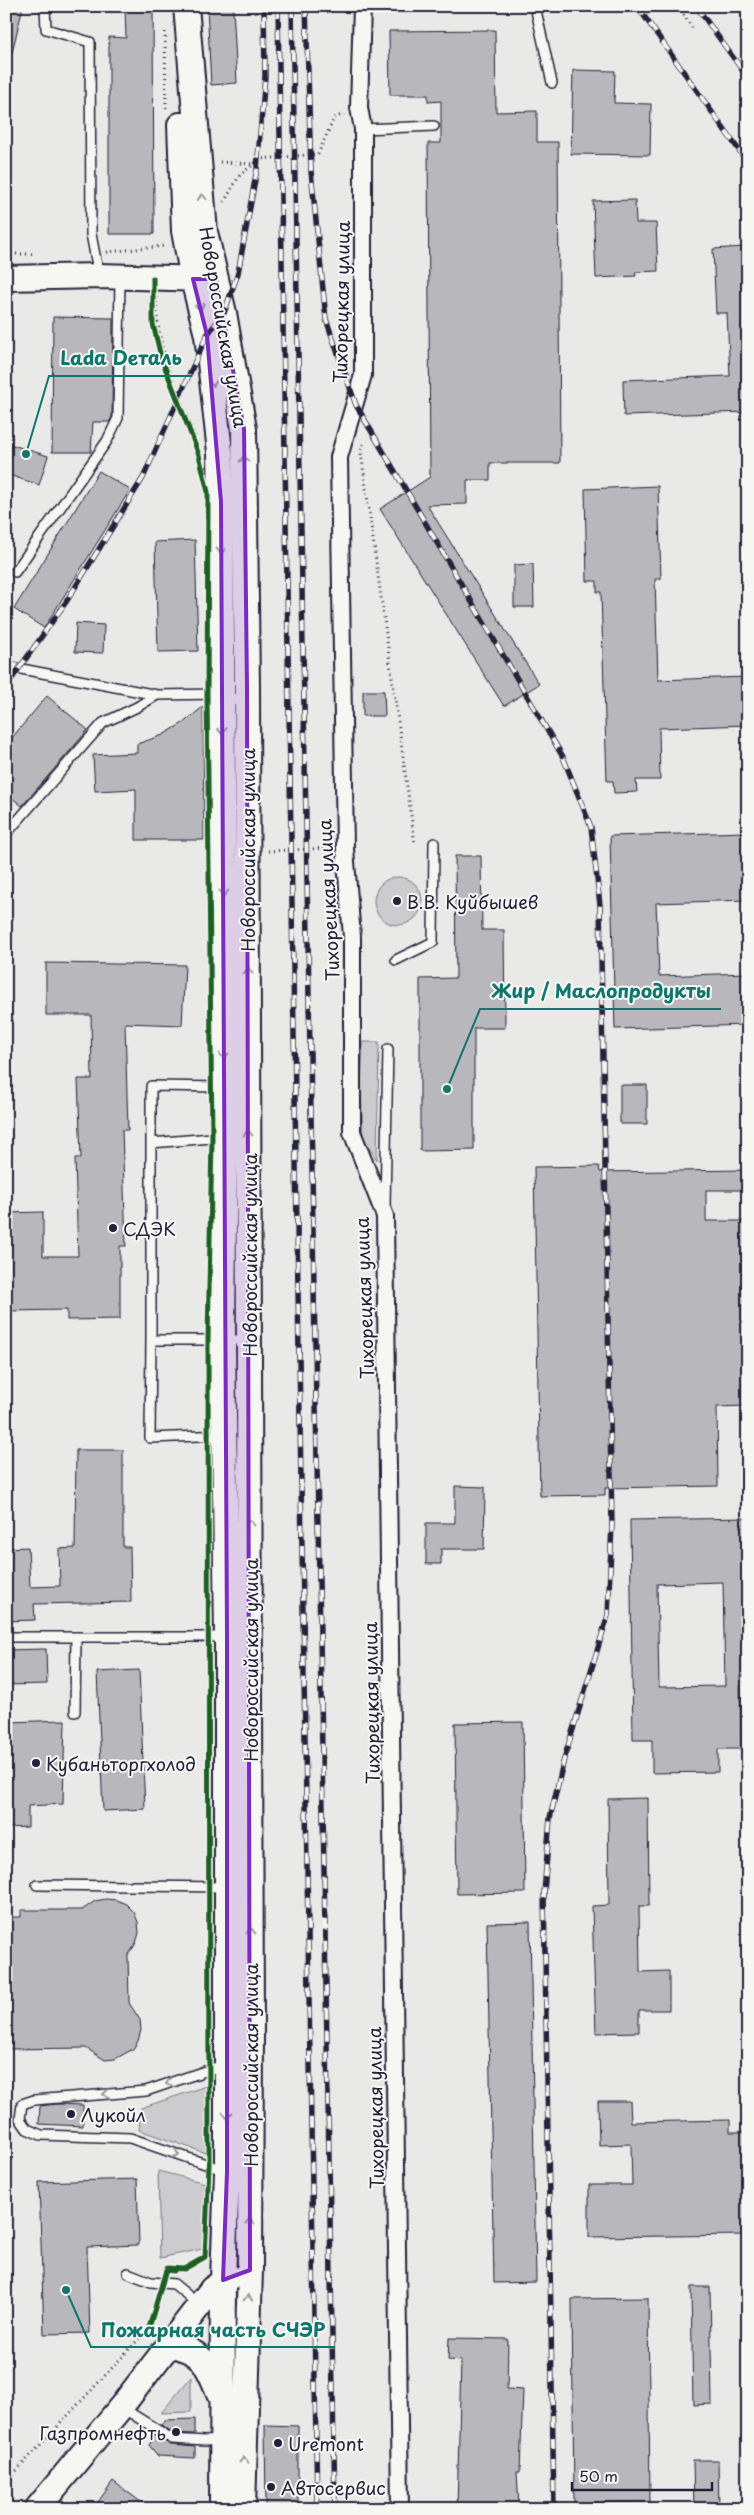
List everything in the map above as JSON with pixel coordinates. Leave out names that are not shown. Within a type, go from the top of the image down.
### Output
[{"type":"main road","name":"Новороссийская улица","points":[[176,6],[184,231],[193,279],[207,335],[220,452],[225,1087],[224,1435],[239,1637],[250,2270],[243,2509]]},
{"type":"main road","name":"Новороссийская улица","points":[[186,6],[205,232],[216,279],[244,429],[247,688],[249,1340],[239,1637],[227,1887],[227,2172],[223,2280],[222,2509]]},
{"type":"main road","points":[[6,278],[216,279]]},
{"type":"main road","points":[[37,2509],[121,2407],[212,2289],[223,2280],[250,2270]]},
{"type":"main road","points":[[169,2344],[188,2348],[205,2361],[222,2400]]},
{"type":"street","name":"Тихорецкая улица","points":[[362,6],[359,108],[363,129],[363,376],[340,457],[344,849],[352,937],[352,1132],[385,1216],[400,2509]]},
{"type":"lane","points":[[15,572],[107,441],[118,418],[110,277],[91,234],[90,42],[46,29],[46,6]]},
{"type":"lane","points":[[535,6],[552,83]]},
{"type":"lane","points":[[363,129],[434,126]]},
{"type":"lane","points":[[6,666],[157,695],[221,694]]},
{"type":"lane","points":[[6,834],[103,723],[138,707],[157,695]]},
{"type":"lane","points":[[396,960],[433,942],[434,843]]},
{"type":"lane","points":[[385,1216],[388,1048]]},
{"type":"lane","points":[[224,1435],[150,1438],[151,1086],[225,1087]]},
{"type":"lane","points":[[151,1143],[224,1137]]},
{"type":"lane","points":[[151,1340],[249,1340]]},
{"type":"lane","points":[[6,1637],[239,1637]]},
{"type":"lane","points":[[75,1712],[76,1637]]},
{"type":"lane","points":[[37,1885],[227,1887]]},
{"type":"lane","points":[[227,2066],[146,2091],[34,2100],[22,2104],[20,2119],[27,2129],[41,2134],[130,2138],[227,2172]]},
{"type":"lane","points":[[128,2273],[151,2282],[174,2284],[200,2306]]},
{"type":"lane","points":[[121,2407],[172,2439],[223,2440]]},
{"type":"path","points":[[678,6],[694,31]]},
{"type":"path","points":[[223,206],[226,197],[240,175],[260,159],[318,154],[334,118],[359,108]]},
{"type":"path","points":[[153,278],[153,324],[161,357],[196,446]]},
{"type":"path","points":[[363,443],[361,452],[415,844]]},
{"type":"path","points":[[259,851],[307,848],[344,849]]},
{"type":"path","points":[[6,2482],[149,2328]]},
{"type":"highlighted area","points":[[193,279],[216,279],[244,429],[247,688],[250,2270],[223,2280],[227,2172],[227,1637],[221,502],[207,335]]},
{"type":"shaded area","points":[[393,877],[403,877],[412,881],[418,887],[421,892],[421,910],[412,921],[403,925],[393,925],[384,921],[378,915],[374,906],[374,896],[378,887],[384,881]]},
{"type":"shaded area","points":[[363,1042],[379,1042],[377,1160],[363,1137],[361,1088]]},
{"type":"shaded area","points":[[218,2082],[217,2157],[139,2130],[141,2108]]},
{"type":"shaded area","points":[[158,2171],[217,2186],[216,2246],[160,2258]]},
{"type":"shaded area","points":[[191,2377],[191,2412],[161,2413]]},
{"type":"building","points":[[6,6],[23,6],[12,53],[6,52]]},
{"type":"building","points":[[125,6],[153,6],[154,234],[109,234],[109,37],[126,38]]},
{"type":"building","points":[[207,6],[233,6],[237,83],[211,85]]},
{"type":"building","points":[[495,30],[496,112],[537,111],[537,142],[558,142],[560,463],[490,463],[490,480],[467,480],[467,504],[427,505],[539,684],[504,706],[380,509],[430,477],[428,143],[441,143],[441,101],[428,102],[428,95],[390,95],[389,31]]},
{"type":"building","points":[[573,70],[615,71],[614,103],[651,104],[650,155],[571,154]]},
{"type":"building","points":[[635,200],[636,223],[656,223],[658,271],[635,272],[636,276],[596,278],[593,201]]},
{"type":"building","points":[[745,247],[748,412],[624,416],[623,380],[730,376],[727,313],[716,313],[713,249]]},
{"type":"building","points":[[53,317],[113,318],[112,417],[109,422],[93,422],[91,452],[52,452]]},
{"type":"building","points":[[6,443],[48,456],[39,485],[6,474]]},
{"type":"building","points":[[99,471],[130,490],[44,628],[14,609]]},
{"type":"building","points":[[658,486],[661,579],[655,579],[658,680],[748,677],[748,725],[659,728],[660,780],[636,780],[637,792],[614,793],[613,781],[607,781],[601,592],[597,592],[597,581],[587,581],[585,489]]},
{"type":"building","points":[[195,540],[198,651],[158,652],[155,542]]},
{"type":"building","points":[[533,564],[534,607],[514,607],[514,565]]},
{"type":"building","points":[[76,623],[104,625],[103,653],[75,652]]},
{"type":"building","points":[[363,691],[384,691],[385,716],[363,716]]},
{"type":"building","points":[[47,696],[88,730],[22,806],[6,793],[6,745]]},
{"type":"building","points":[[203,707],[204,840],[136,840],[136,789],[95,791],[93,755],[137,753],[137,744],[163,735],[183,723]]},
{"type":"building","points":[[748,832],[748,900],[656,903],[659,976],[748,973],[748,1025],[615,1029],[610,836]]},
{"type":"building","points":[[455,856],[481,856],[482,930],[504,930],[505,1028],[474,1028],[474,1150],[420,1151],[420,979],[456,978]]},
{"type":"building","points":[[46,963],[185,965],[182,1025],[125,1023],[128,1130],[122,1130],[126,1246],[120,1246],[120,1319],[67,1320],[67,1310],[6,1311],[6,1213],[43,1212],[43,1256],[78,1256],[75,1158],[81,1158],[78,1079],[92,1079],[91,1015],[46,1015]]},
{"type":"building","points":[[620,1085],[647,1085],[647,1124],[620,1124]]},
{"type":"building","points":[[599,1166],[600,1172],[748,1170],[748,1190],[706,1190],[706,1221],[747,1221],[748,1406],[717,1407],[718,1486],[605,1488],[605,1495],[540,1496],[534,1167]]},
{"type":"building","points":[[76,1450],[123,1450],[123,1547],[130,1547],[131,1602],[34,1604],[35,1620],[6,1621],[7,1548],[28,1547],[30,1587],[60,1586],[59,1549],[75,1548]]},
{"type":"building","points":[[455,1486],[485,1487],[484,1549],[441,1549],[441,1564],[426,1564],[426,1523],[455,1523]]},
{"type":"building","points":[[748,1518],[748,1676],[740,1676],[741,1749],[718,1749],[718,1772],[652,1773],[652,1740],[633,1740],[630,1520]],"holes":[[[723,1582],[725,1686],[659,1687],[657,1584]]]},
{"type":"building","points":[[46,1649],[47,1684],[6,1685],[6,1650]]},
{"type":"building","points":[[139,1670],[145,1809],[103,1811],[97,1672]]},
{"type":"building","name":"Кубаньторгхолод","points":[[65,1720],[63,1804],[28,1806],[28,1827],[7,1828],[9,1722]]},
{"type":"building","points":[[523,1722],[525,1893],[457,1894],[455,1723]]},
{"type":"building","points":[[648,1798],[649,1906],[639,1906],[640,1972],[669,1971],[669,2010],[639,2010],[639,2032],[596,2033],[592,1906],[609,1905],[608,1799]]},
{"type":"building","points":[[106,1899],[126,1904],[134,1912],[138,1922],[139,1933],[136,1943],[128,1956],[129,2003],[140,2020],[141,2030],[138,2041],[133,2049],[115,2059],[105,2060],[86,2048],[6,2049],[6,1917],[21,1917],[21,1910],[82,1910],[95,1901]]},
{"type":"building","points":[[530,1922],[536,2282],[494,2283],[487,1923]]},
{"type":"building","points":[[598,2101],[630,2101],[631,2122],[730,2120],[730,2132],[748,2132],[748,2235],[589,2237],[589,2185],[632,2185],[631,2144],[599,2145]]},
{"type":"building","points":[[57,2104],[83,2105],[83,2126],[39,2124],[40,2106]]},
{"type":"building","points":[[137,2179],[139,2245],[87,2247],[90,2333],[44,2334],[39,2182]]},
{"type":"building","points":[[691,2287],[710,2287],[712,2404],[693,2405]]},
{"type":"building","points":[[648,2298],[650,2502],[574,2503],[572,2299]]},
{"type":"building","points":[[449,2338],[508,2339],[507,2389],[523,2390],[520,2472],[517,2472],[519,2509],[457,2509],[461,2361],[448,2360]]},
{"type":"building","points":[[195,2419],[195,2434],[174,2433],[161,2425],[165,2420]]},
{"type":"building","points":[[265,2425],[298,2426],[298,2509],[266,2509]]},
{"type":"building","points":[[155,2436],[171,2445],[195,2447],[195,2458],[158,2456],[149,2445]]},
{"type":"building","points":[[693,2460],[718,2460],[719,2509],[694,2509]]},
{"type":"building","points":[[113,2481],[150,2509],[93,2509]]},
{"type":"railway","points":[[6,687],[66,602],[143,478],[207,335],[224,313],[238,273],[257,169],[265,76],[264,6]]},
{"type":"railway","points":[[278,6],[317,2509]]},
{"type":"railway","points":[[292,6],[335,2509]]},
{"type":"railway","points":[[306,6],[311,171],[326,319],[356,405],[563,757],[591,827],[600,905],[612,1524],[608,1615],[564,1759],[550,1818],[544,1892],[554,2509]]},
{"type":"railway","points":[[637,6],[748,163]]},
{"type":"railway","points":[[696,6],[748,78]]},
{"type":"cycle path","points":[[153,278],[153,324],[161,357],[199,455],[208,492],[207,695],[212,1138],[208,1339],[209,2165],[205,2257],[184,2269],[167,2268],[166,2270]]},
{"type":"cycle path","points":[[149,2328],[166,2270],[174,2271]]},
{"type":"place","name":"Lada Dеталь","points":[[26,454]]},
{"type":"place","name":"В.В. Куйбышев","points":[[397,901]]},
{"type":"place","name":"Жир / Маслопродукты","points":[[447,1089]]},
{"type":"place","name":"СДЭК","points":[[113,1228]]},
{"type":"place","name":"Кубаньторгхолод","points":[[36,1763]]},
{"type":"place","name":"Лукойл","points":[[71,2114]]},
{"type":"place","name":"Пожарная часть СЧЭР","points":[[66,2290]]},
{"type":"place","name":"Газпромнефть","points":[[176,2432]]},
{"type":"place","name":"Uremont","points":[[278,2443]]},
{"type":"place","name":"Автосервис","points":[[271,2487]]}]
